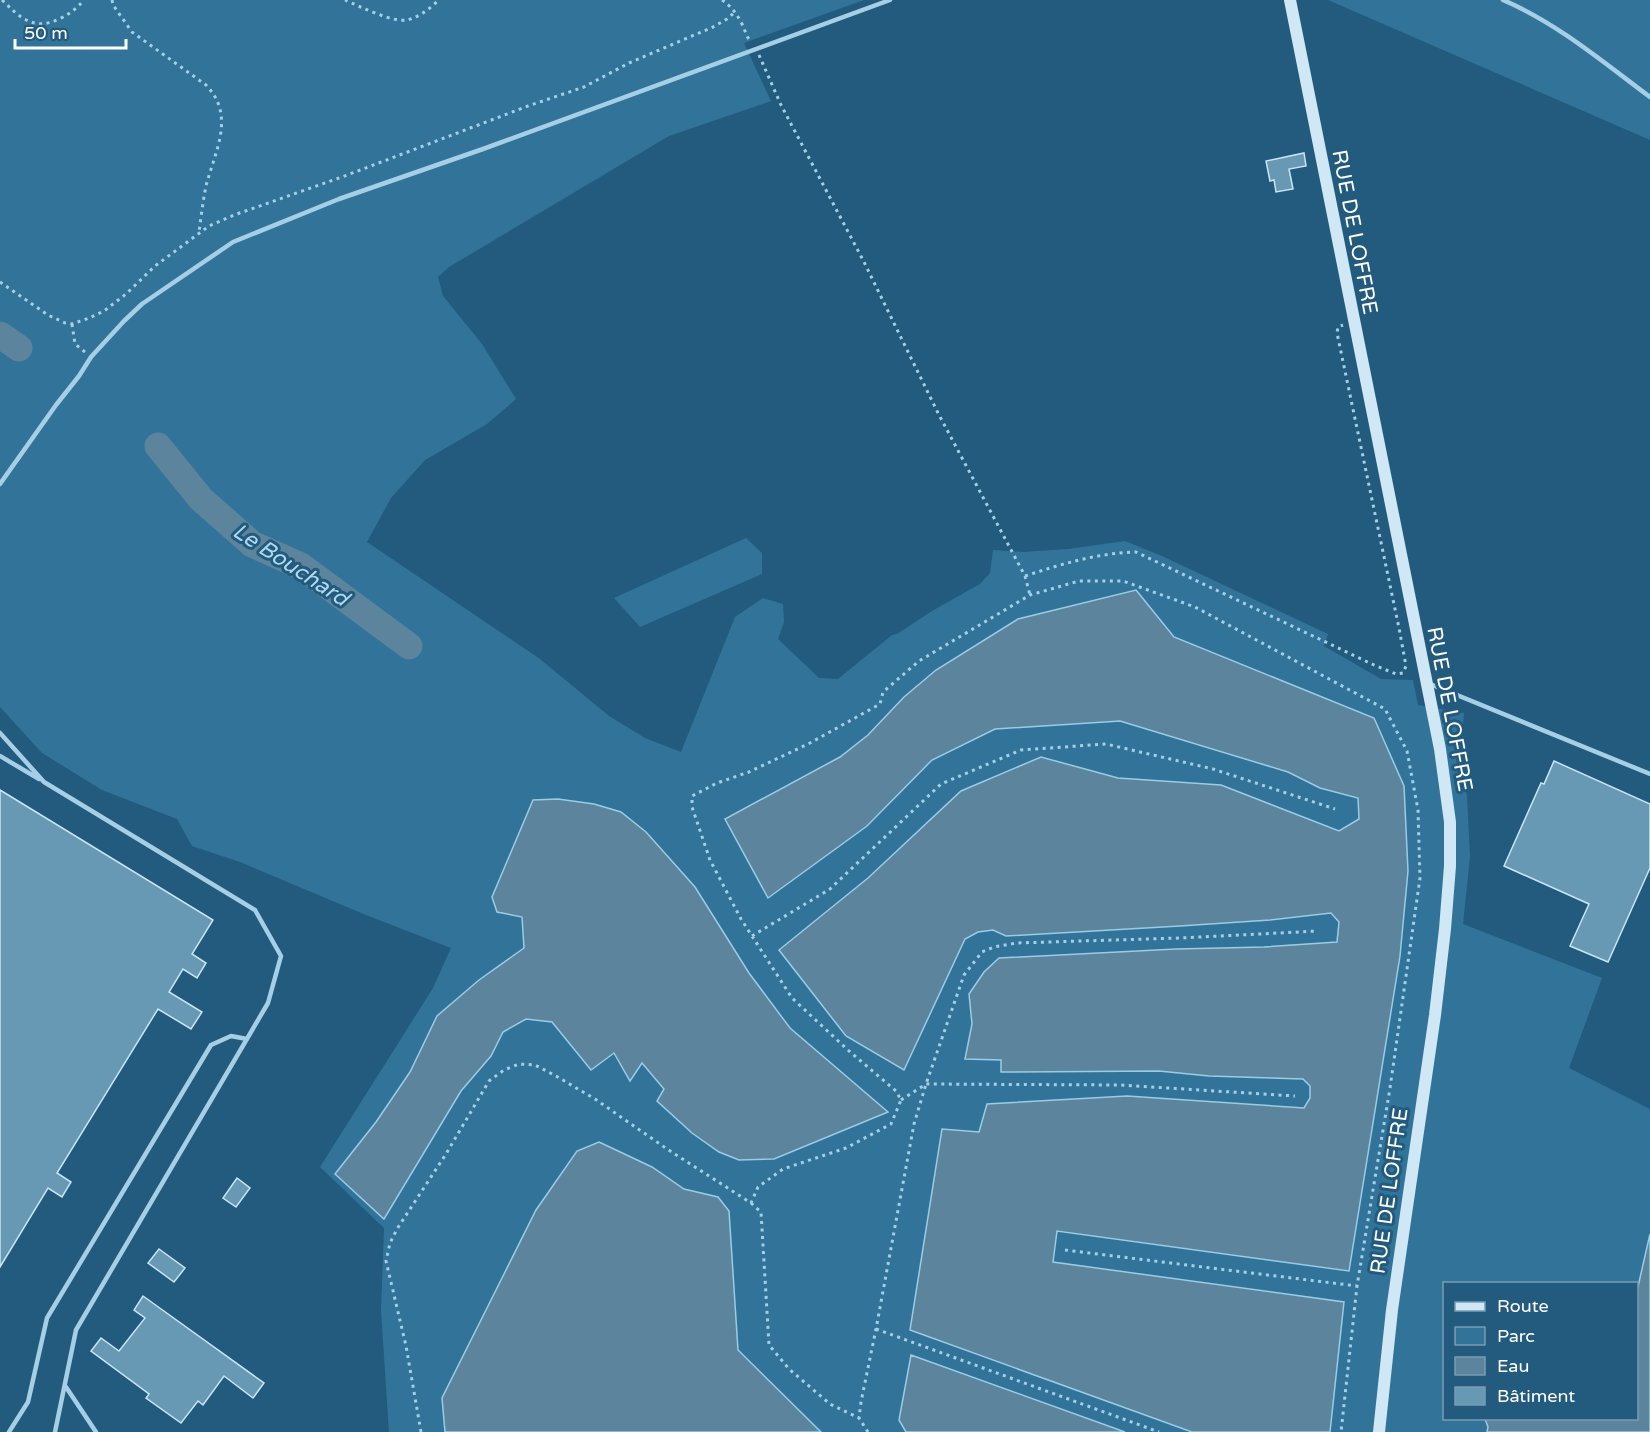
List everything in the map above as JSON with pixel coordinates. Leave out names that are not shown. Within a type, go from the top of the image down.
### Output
[{"type":"main road","name":"RUE DE LOFFRE","points":[[1290,0],[1440,748],[1449,809],[1450,866],[1440,980],[1392,1310],[1379,1432]]},
{"type":"lane","points":[[0,484],[91,357],[142,304],[233,242],[339,199],[483,149],[890,0]]},
{"type":"lane","points":[[1503,0],[1526,10],[1586,49],[1650,97]]},
{"type":"lane","points":[[1426,683],[1650,774]]},
{"type":"lane","points":[[0,733],[44,782]]},
{"type":"lane","points":[[0,756],[255,910],[281,956],[268,1004],[76,1330],[56,1432]]},
{"type":"lane","points":[[9,1432],[28,1402],[47,1318],[211,1045],[231,1036],[247,1039]]},
{"type":"lane","points":[[66,1386],[96,1432]]},
{"type":"path","points":[[2,0],[16,14],[31,22],[50,24],[75,10],[84,0]]},
{"type":"path","points":[[112,0],[132,32],[206,85],[214,93],[221,108],[222,129],[206,186],[199,232]]},
{"type":"path","points":[[345,0],[385,17],[405,21],[422,14],[439,0]]},
{"type":"path","points":[[722,0],[735,12],[756,49],[781,105],[863,260],[938,413],[1025,576],[1030,595]]},
{"type":"path","points":[[0,282],[48,315],[65,323],[72,324],[89,318],[104,311],[126,294],[155,266],[209,226],[584,87],[629,63],[728,20],[735,12]]},
{"type":"path","points":[[72,324],[75,344],[91,357]]},
{"type":"path","points":[[1025,576],[1070,561],[1111,553],[1136,552],[1396,675],[1403,673],[1406,666],[1405,657],[1337,333]]},
{"type":"path","points":[[901,1100],[896,1092],[792,998],[741,919],[710,860],[692,807],[692,796],[810,743],[880,704],[883,692],[919,661],[1030,595],[1078,581],[1123,581],[1195,607],[1385,709],[1407,751],[1418,810],[1420,878],[1390,1088],[1357,1286],[1341,1432]]},
{"type":"path","points":[[752,936],[830,889],[941,784],[1021,750],[1106,744],[1213,769],[1335,810]]},
{"type":"path","points":[[859,1418],[915,1124],[926,1084],[964,975],[982,952],[1016,943],[1318,931]]},
{"type":"path","points":[[421,1432],[406,1346],[386,1261],[390,1243],[489,1081],[504,1070],[519,1064],[535,1065],[595,1099],[751,1203],[761,1212],[768,1345],[789,1369],[830,1404],[859,1418],[868,1432]]},
{"type":"path","points":[[751,1203],[758,1187],[783,1169],[846,1148],[891,1124],[901,1100],[926,1084],[1120,1085],[1295,1096]]},
{"type":"path","points":[[1065,1250],[1357,1286]]},
{"type":"path","points":[[876,1329],[1159,1432]]},
{"type":"green space","points":[[0,0],[864,0],[744,43],[771,101],[669,136],[449,267],[438,277],[443,296],[482,344],[516,399],[487,424],[425,460],[391,498],[367,542],[540,659],[609,716],[645,738],[681,752],[735,617],[763,598],[783,604],[784,622],[778,639],[819,678],[838,679],[892,635],[980,584],[990,573],[993,550],[1023,552],[1068,549],[1125,541],[1328,634],[1324,646],[1381,679],[1413,680],[1418,705],[1464,713],[1460,759],[1467,796],[1470,857],[1463,924],[1602,978],[1569,1068],[1650,1109],[1650,1234],[1638,1287],[1638,1282],[1443,1282],[1443,1420],[1485,1420],[1487,1432],[389,1432],[381,1311],[384,1228],[320,1167],[433,988],[451,948],[240,862],[192,846],[177,819],[102,790],[42,753],[0,707]]},
{"type":"green space","points":[[1328,0],[1650,0],[1650,140]]},
{"type":"green space","points":[[746,538],[762,553],[762,574],[640,627],[614,598]]},
{"type":"water","points":[[1136,590],[1174,637],[1374,718],[1404,786],[1408,871],[1400,956],[1349,1271],[1057,1231],[1053,1262],[1344,1302],[1330,1432],[1192,1432],[910,1330],[942,1129],[979,1132],[987,1104],[1127,1096],[1304,1108],[1310,1098],[1310,1086],[1303,1079],[1209,1076],[1159,1071],[1001,1072],[1001,1060],[965,1059],[972,1024],[969,994],[984,972],[999,958],[1337,942],[1339,922],[1331,913],[1270,920],[1006,936],[993,930],[978,932],[965,939],[904,1070],[846,1036],[779,950],[868,878],[961,791],[1041,757],[1118,778],[1221,785],[1339,831],[1359,819],[1358,798],[1320,788],[1288,772],[1120,721],[995,729],[932,760],[867,826],[768,898],[725,819],[840,757],[868,735],[904,697],[936,670],[1018,619]]},
{"type":"water","points":[[558,799],[594,804],[621,812],[646,832],[695,887],[749,973],[790,1028],[888,1112],[774,1159],[739,1160],[719,1152],[692,1133],[657,1101],[664,1089],[642,1063],[630,1081],[614,1053],[591,1070],[552,1022],[526,1019],[503,1032],[491,1056],[461,1091],[384,1219],[335,1174],[376,1122],[410,1072],[437,1016],[479,980],[524,948],[522,917],[497,912],[492,897],[533,800]]},
{"type":"water","points":[[599,1142],[652,1167],[684,1189],[718,1197],[729,1211],[738,1350],[821,1432],[445,1432],[442,1398],[536,1210],[577,1151]]},
{"type":"water","points":[[1650,1234],[1650,1432],[1487,1432],[1485,1420],[1638,1420],[1638,1287]]},
{"type":"water","points":[[911,1355],[1125,1432],[906,1432],[899,1420]]},
{"type":"building","points":[[1304,153],[1306,166],[1289,169],[1293,189],[1276,192],[1274,180],[1270,181],[1266,161]]},
{"type":"building","points":[[1554,761],[1650,804],[1650,868],[1608,962],[1570,946],[1589,904],[1504,866],[1541,783],[1544,784]]},
{"type":"building","points":[[0,790],[213,920],[192,954],[206,963],[197,978],[183,969],[169,992],[202,1012],[191,1029],[158,1009],[57,1173],[71,1182],[62,1197],[48,1188],[0,1267]]},
{"type":"building","points":[[237,1178],[250,1188],[236,1207],[223,1198]]},
{"type":"building","points":[[159,1249],[185,1268],[174,1282],[148,1263]]},
{"type":"building","points":[[143,1296],[264,1383],[253,1398],[224,1376],[203,1405],[198,1401],[181,1423],[146,1398],[149,1394],[91,1351],[101,1338],[119,1351],[145,1318],[134,1310]]},
{"type":"waterway","name":"Le Bouchard","points":[[0,335],[19,348]]},
{"type":"waterway","name":"Le Bouchard","points":[[158,446],[201,499],[252,544],[301,566],[409,646]]}]
